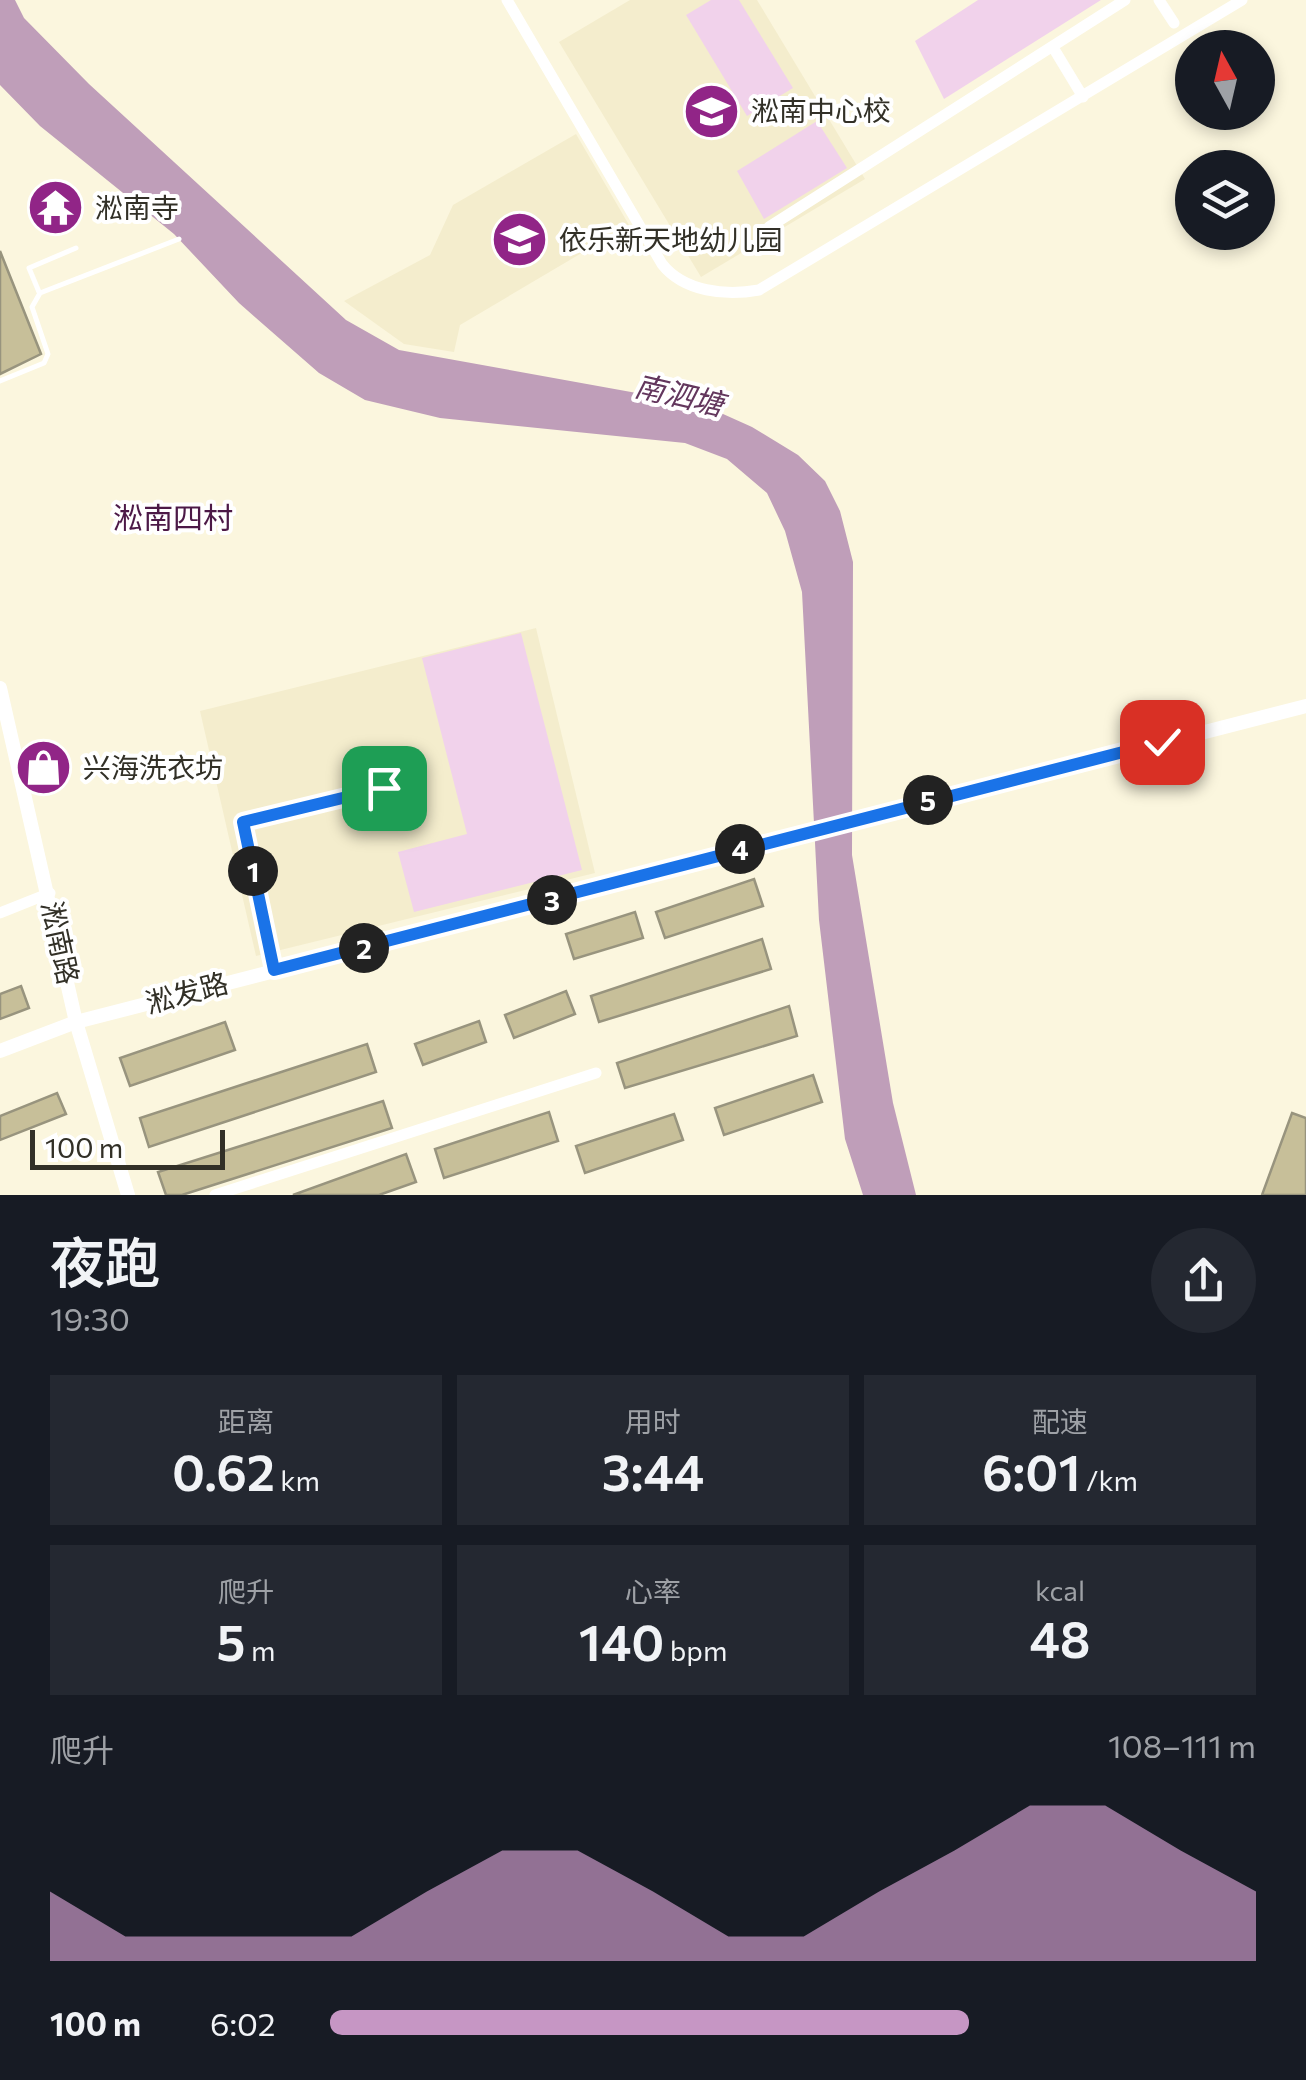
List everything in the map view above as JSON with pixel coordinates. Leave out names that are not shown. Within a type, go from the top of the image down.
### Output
[{"type":"street","points":[[507,0],[662,264],[672,276],[694,286],[735,294],[759,290],[1242,0]]},
{"type":"street","points":[[769,226],[1054,49],[1125,0]]},
{"type":"street","points":[[1159,0],[1174,23]]},
{"type":"street","points":[[1054,49],[1083,96]]},
{"type":"street","name":"淞南路","points":[[0,688],[50,894],[76,1022],[128,1195]]},
{"type":"street","name":"淞发路","points":[[0,1051],[76,1022],[799,833],[1306,706]]},
{"type":"street","points":[[0,913],[50,894]]},
{"type":"street","points":[[216,1195],[596,1073]]},
{"type":"lane","points":[[0,380],[44,363],[48,354],[33,317],[33,300],[40,293],[179,239]]},
{"type":"lane","points":[[40,293],[30,268],[76,248]]},
{"type":"lane","points":[[274,970],[243,822],[384,788]]},
{"type":"shaded area","points":[[0,0],[15,0],[24,18],[89,84],[346,320],[399,350],[703,405],[752,427],[798,455],[825,481],[840,511],[853,562],[852,855],[893,1103],[916,1195],[863,1195],[845,1139],[819,920],[802,592],[785,531],[767,493],[727,459],[685,443],[440,418],[365,400],[319,373],[239,303],[174,234],[40,126],[0,85]]},
{"type":"shaded area","name":"淞南中心校","points":[[630,0],[757,0],[865,179],[701,277],[559,42]]},
{"type":"shaded area","points":[[711,0],[739,0],[793,88],[747,116],[686,15]]},
{"type":"shaded area","points":[[978,0],[1101,0],[944,99],[915,41]]},
{"type":"shaded area","points":[[817,121],[847,168],[764,219],[737,171]]},
{"type":"shaded area","name":"依乐新天地幼儿园","points":[[576,134],[629,225],[460,325],[454,352],[404,344],[344,301],[430,255],[453,205]]},
{"type":"shaded area","points":[[536,628],[595,873],[256,956],[200,711]]},
{"type":"shaded area","points":[[521,633],[582,870],[414,912],[398,852],[467,834],[422,658]]},
{"type":"building","points":[[0,251],[41,354],[0,374]]},
{"type":"building","points":[[754,879],[763,906],[665,938],[656,912]]},
{"type":"building","points":[[635,912],[643,938],[574,959],[566,934]]},
{"type":"building","points":[[762,939],[771,969],[599,1022],[591,996]]},
{"type":"building","points":[[21,986],[29,1008],[0,1019],[0,994]]},
{"type":"building","points":[[566,991],[575,1014],[514,1038],[505,1015]]},
{"type":"building","points":[[789,1006],[797,1036],[625,1088],[617,1063]]},
{"type":"building","points":[[479,1021],[486,1042],[423,1065],[415,1044]]},
{"type":"building","points":[[225,1022],[235,1050],[130,1086],[120,1058]]},
{"type":"building","points":[[367,1044],[376,1072],[149,1147],[140,1118]]},
{"type":"building","points":[[813,1075],[822,1102],[724,1135],[715,1108]]},
{"type":"building","points":[[57,1093],[66,1114],[0,1140],[0,1116]]},
{"type":"building","points":[[383,1101],[392,1128],[182,1195],[166,1195],[158,1172]]},
{"type":"building","points":[[549,1112],[558,1141],[444,1178],[435,1149]]},
{"type":"building","points":[[1292,1113],[1306,1118],[1306,1195],[1262,1195]]},
{"type":"building","points":[[674,1114],[683,1140],[585,1173],[576,1146]]},
{"type":"building","points":[[406,1154],[416,1182],[379,1195],[293,1195]]},
{"type":"place","name":"淞南中心校","points":[[712,111]]},
{"type":"place","name":"淞南寺","points":[[56,208]]},
{"type":"place","name":"依乐新天地幼儿园","points":[[520,240]]},
{"type":"place","name":"兴海洗衣坊","points":[[44,768]]},
{"type":"district","name":"淞南四村","points":[[173,519]]},
{"type":"route","points":[[384,788],[243,822],[274,970],[1162,742]]},
{"type":"water label","name":"南泗塘","points":[[679,396]]}]
